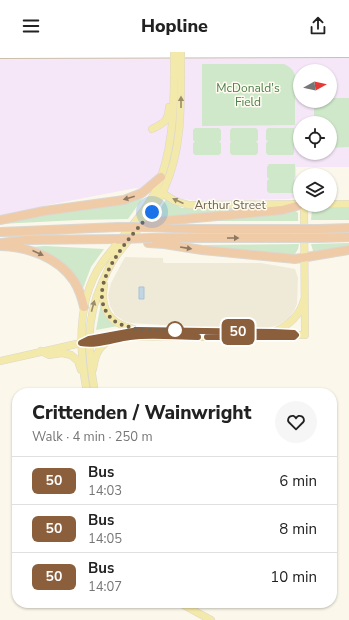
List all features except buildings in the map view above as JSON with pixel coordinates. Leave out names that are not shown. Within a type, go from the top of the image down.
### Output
[{"type":"highway","points":[[0,220],[44,211],[124,200],[142,193],[164,180]]},
{"type":"highway","points":[[163,224],[282,210],[293,207]]},
{"type":"highway","points":[[0,232],[144,227],[152,222],[200,229],[349,228]]},
{"type":"highway","points":[[0,243],[27,240],[349,237]]},
{"type":"highway","points":[[150,240],[164,244],[202,250],[295,259],[349,250]]},
{"type":"highway","points":[[0,246],[35,251],[60,266],[74,280],[84,307]]},
{"type":"main road","points":[[93,388],[88,375],[81,343],[84,307],[97,271],[164,180],[177,150],[181,111],[178,74],[174,52]]},
{"type":"main road","points":[[152,129],[164,123],[167,119],[178,74],[181,52]]},
{"type":"main road","points":[[87,388],[92,311],[105,275],[116,257],[152,212],[162,193],[171,130],[174,88]]},
{"type":"main road","name":"Arthur Street","points":[[162,193],[189,205],[293,205]]},
{"type":"main road","points":[[337,204],[349,204]]},
{"type":"main road","points":[[0,361],[81,343],[130,337],[294,337],[296,335],[305,335],[304,212]]},
{"type":"main road","points":[[105,275],[103,297],[104,306],[108,314],[116,322],[123,326],[138,330]]},
{"type":"main road","points":[[274,332],[291,322],[302,307],[305,298]]},
{"type":"main road","points":[[89,342],[138,330],[274,332],[294,333],[296,335]]},
{"type":"main road","points":[[88,375],[97,352],[102,346],[111,340]]},
{"type":"main road","points":[[41,351],[50,355],[62,353],[71,355],[78,361],[80,368],[88,375]]},
{"type":"main road","points":[[189,608],[211,620]]},
{"type":"street","points":[[0,55],[349,54]]},
{"type":"shaded area","points":[[0,52],[349,52],[349,167],[293,168],[293,198],[200,201],[182,199],[136,188],[48,205],[0,217]]},
{"type":"shaded area","points":[[125,257],[163,258],[163,262],[165,263],[261,263],[295,269],[298,278],[297,304],[288,319],[269,328],[210,328],[131,323],[124,321],[115,315],[110,306],[108,295],[111,283]]},
{"type":"green space","name":"McDonald's Field","points":[[202,64],[284,64],[292,70],[293,108],[295,108],[293,125],[202,126]]},
{"type":"green space","points":[[337,98],[349,98],[349,147],[337,148],[337,116],[314,116],[314,108],[337,108]]},
{"type":"green space","points":[[195,128],[219,128],[221,130],[221,140],[219,142],[221,143],[221,153],[219,155],[195,155],[193,153],[193,143],[195,142],[193,140],[193,130]]},
{"type":"green space","points":[[232,128],[256,128],[258,130],[258,140],[256,142],[258,143],[258,153],[256,155],[232,155],[230,153],[230,130]]},
{"type":"green space","points":[[268,128],[293,128],[293,155],[268,155],[266,153],[266,143],[268,141],[266,140],[266,130]]},
{"type":"green space","points":[[269,164],[295,164],[295,168],[293,168],[293,193],[269,193],[267,191],[267,181],[269,179],[267,177],[267,167]]},
{"type":"green space","points":[[145,195],[128,219],[0,224],[0,222]]},
{"type":"green space","points":[[166,199],[182,208],[281,207],[154,219]]},
{"type":"green space","points":[[337,208],[349,208],[349,220],[311,220],[312,212],[337,212]]},
{"type":"green space","points":[[293,210],[293,212],[298,213],[298,221],[216,220]]},
{"type":"green space","points":[[349,243],[349,248],[316,252],[313,251],[311,244]]},
{"type":"green space","points":[[299,244],[295,254],[291,255],[204,247],[204,245]]},
{"type":"green space","points":[[45,246],[104,249],[91,267],[82,291],[80,287],[33,247]]},
{"type":"green space","points":[[101,303],[118,326],[96,330]]},
{"type":"water","points":[[139,287],[144,287],[144,299],[139,299]]},
{"type":"bus line","name":"50","points":[[198,337],[130,337],[95,344],[81,343],[89,339],[138,330],[274,332],[294,333],[296,335],[294,337],[207,337]]},
{"type":"route","points":[[152,212],[116,257],[105,275],[103,301],[110,317],[123,326],[138,330],[175,330]]}]
